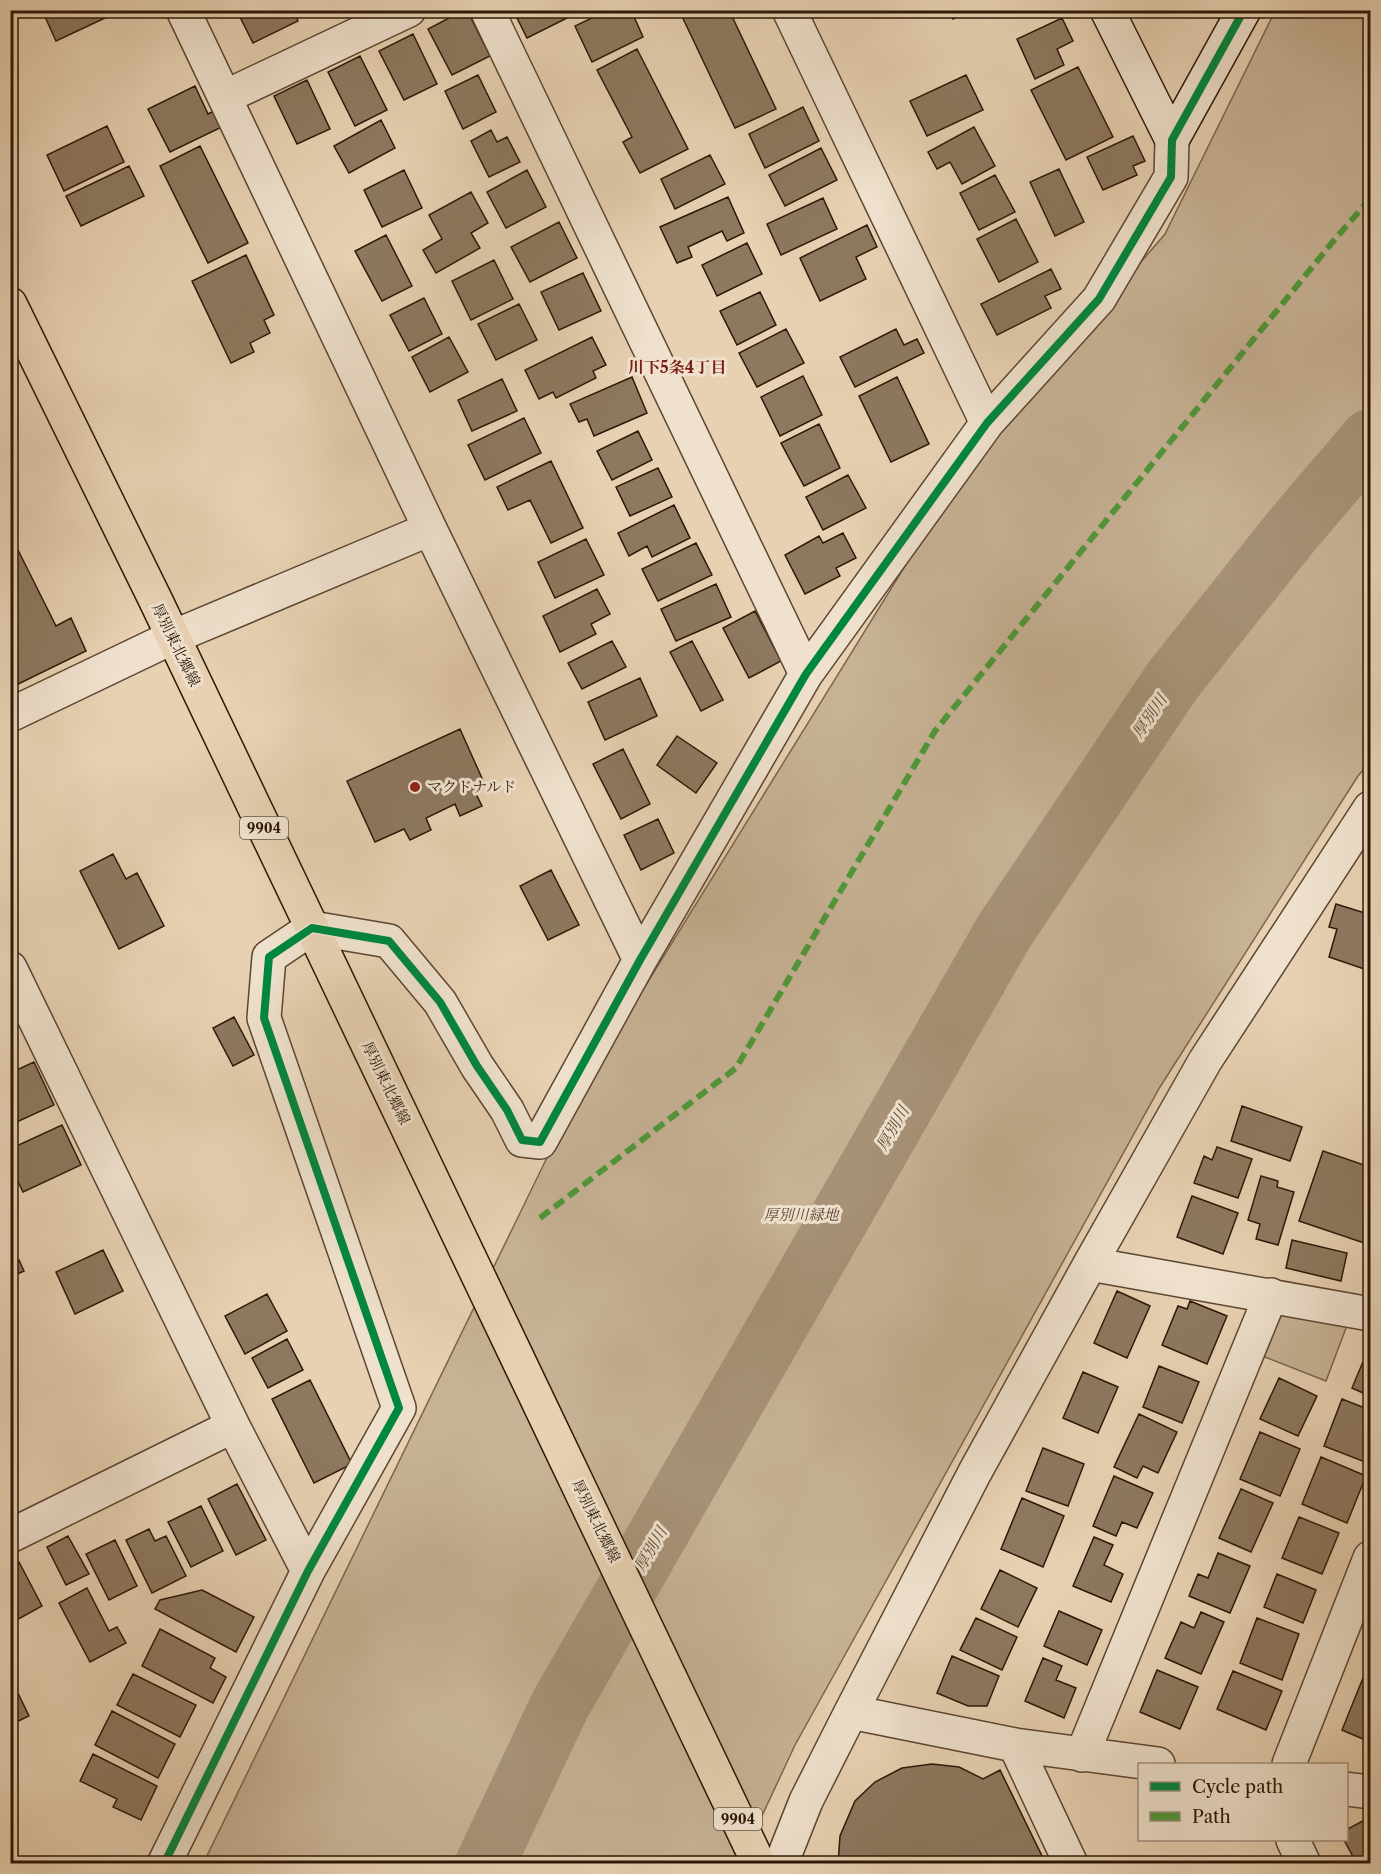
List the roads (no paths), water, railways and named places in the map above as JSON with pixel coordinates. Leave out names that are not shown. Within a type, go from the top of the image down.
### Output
[{"type":"main road","name":"厚別東北郷線","points":[[10,304],[173,638],[759,1863]]},
{"type":"street","points":[[183,10],[430,529],[640,960]]},
{"type":"street","points":[[225,97],[409,10]]},
{"type":"street","points":[[487,10],[806,674]]},
{"type":"street","points":[[789,10],[987,423]]},
{"type":"street","points":[[1107,10],[1172,140]]},
{"type":"street","points":[[164,1863],[308,1571],[399,1408],[264,1018],[269,957],[312,928],[389,940],[440,1002],[477,1066],[507,1110],[522,1140],[540,1142],[640,960],[806,674],[987,423],[1098,300],[1171,177],[1172,140],[1244,10]]},
{"type":"street","points":[[10,715],[173,638],[430,529]]},
{"type":"street","points":[[781,1863],[806,1801],[851,1712],[975,1472],[1090,1264],[1205,1061],[1371,808]]},
{"type":"street","points":[[10,968],[233,1426],[308,1571]]},
{"type":"street","points":[[1090,1264],[1371,1314]]},
{"type":"street","points":[[1082,1755],[1271,1295]]},
{"type":"street","points":[[12,1531],[233,1426]]},
{"type":"street","points":[[1289,1763],[1371,1558]]},
{"type":"street","points":[[851,1712],[1015,1745],[1150,1763]]},
{"type":"street","points":[[1015,1745],[1071,1863]]},
{"type":"street","points":[[1348,1789],[1371,1792]]},
{"type":"street","points":[[1294,1841],[1304,1863]]},
{"type":"waterway","name":"厚別川","points":[[485,1864],[560,1705],[1005,930],[1173,680],[1294,528],[1370,439]]},
{"type":"place","name":"マクドナルド","points":[[415,787]]},
{"type":"district","name":"川下5条4丁目","points":[[677,367]]},
{"type":"park label","name":"厚別川緑地","points":[[801,1215]]}]
